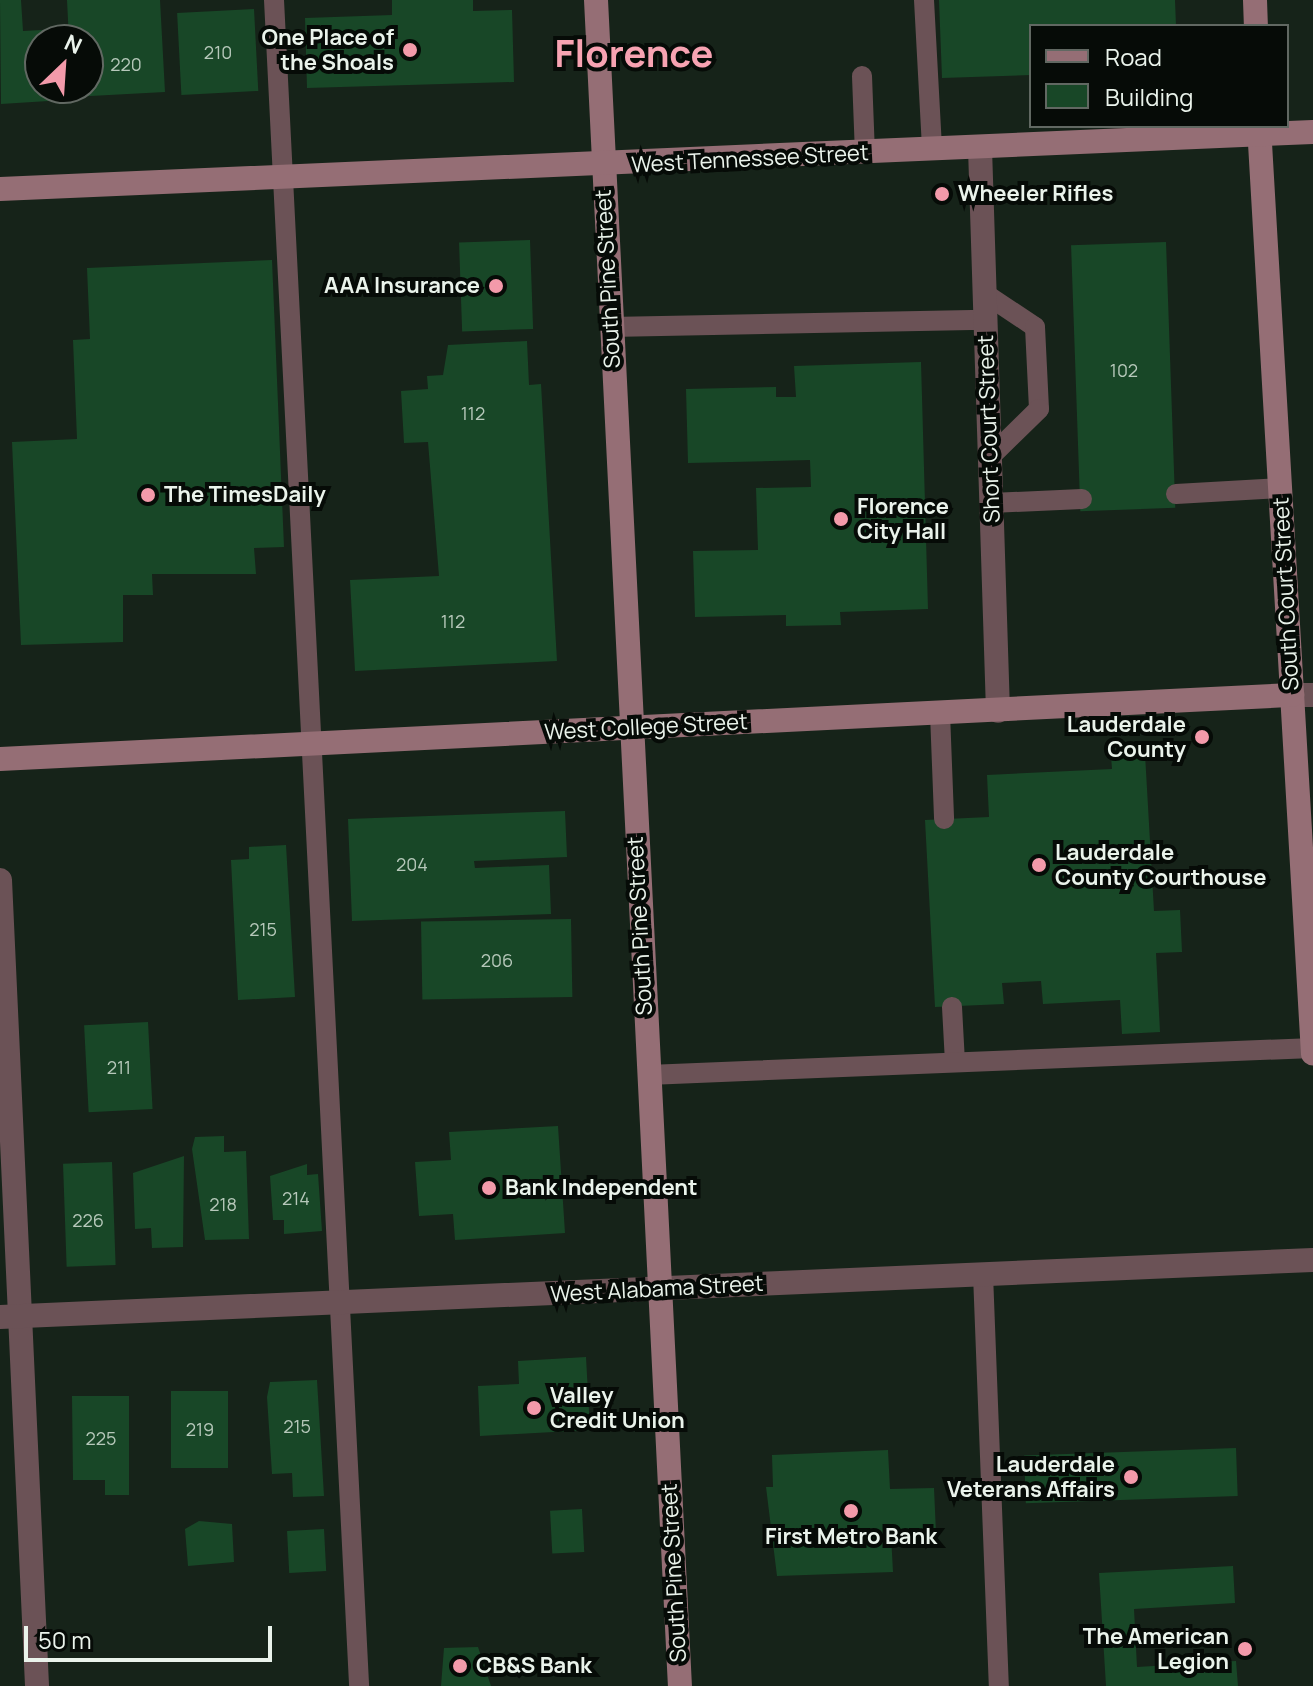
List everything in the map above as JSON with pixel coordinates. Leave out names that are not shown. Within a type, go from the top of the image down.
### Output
[{"type":"main road","name":"South Pine Street","points":[[596,0],[680,1686]]},
{"type":"main road","points":[[1255,0],[1256,24]]},
{"type":"main road","name":"West Tennessee Street","points":[[0,189],[865,154],[1260,130],[1313,132]]},
{"type":"main road","name":"South Court Street","points":[[1260,130],[1280,488],[1303,695],[1313,1050]]},
{"type":"main road","name":"West College Street","points":[[0,759],[1303,695]]},
{"type":"street","name":"Short Court Street","points":[[980,148],[998,711]]},
{"type":"street","points":[[0,880],[8,1317],[37,1686]]},
{"type":"street","name":"West Alabama Street","points":[[8,1317],[1313,1260]]},
{"type":"lane","points":[[274,0],[286,178],[359,1686]]},
{"type":"lane","points":[[924,0],[932,150]]},
{"type":"lane","points":[[862,76],[865,154]]},
{"type":"lane","points":[[984,293],[1035,327],[1039,409],[990,457]]},
{"type":"lane","points":[[610,327],[985,320]]},
{"type":"lane","points":[[1176,494],[1280,488]]},
{"type":"lane","points":[[991,503],[1082,499]]},
{"type":"lane","points":[[940,713],[944,819]]},
{"type":"lane","points":[[952,1007],[955,1062]]},
{"type":"lane","points":[[648,1075],[1313,1050]]},
{"type":"lane","points":[[983,1274],[999,1686]]},
{"type":"building","points":[[0,0],[21,0],[24,103],[1,104]]},
{"type":"building","points":[[67,0],[160,0],[165,92],[104,95],[104,24],[68,24]]},
{"type":"building","name":"One Place of the Shoals","points":[[392,0],[473,0],[473,11],[512,10],[514,82],[307,88],[305,18],[392,15]]},
{"type":"building","points":[[939,0],[1175,0],[1176,24],[1029,24],[1029,75],[942,78]]},
{"type":"building","points":[[254,9],[258,91],[181,95],[177,13]]},
{"type":"building","name":"AAA Insurance","points":[[530,240],[533,329],[462,331],[459,242]]},
{"type":"building","points":[[1166,242],[1175,508],[1080,511],[1071,245]]},
{"type":"building","name":"The TimesDaily","points":[[272,260],[284,547],[254,548],[256,574],[152,574],[153,595],[123,595],[123,642],[21,645],[12,442],[77,439],[73,340],[90,339],[87,268]]},
{"type":"building","points":[[527,341],[529,385],[541,384],[557,661],[355,671],[350,580],[439,576],[428,442],[404,443],[401,391],[428,389],[427,376],[443,375],[448,345]]},
{"type":"building","name":"Florence City Hall","points":[[921,362],[928,609],[840,612],[841,625],[786,626],[786,615],[695,617],[693,551],[758,550],[756,488],[811,487],[810,460],[688,463],[686,389],[776,387],[776,397],[796,397],[794,366]]},
{"type":"building","name":"Lauderdale County Courthouse","points":[[1145,754],[1154,911],[1180,910],[1182,952],[1156,953],[1160,1032],[1122,1034],[1120,1000],[1043,1004],[1041,981],[1002,983],[1004,1004],[935,1007],[925,820],[989,817],[987,775],[1112,769],[1111,756]]},
{"type":"building","points":[[565,811],[567,857],[474,861],[475,868],[549,865],[551,914],[352,921],[348,819]]},
{"type":"building","points":[[286,845],[295,997],[238,1000],[231,860],[249,859],[249,847]]},
{"type":"building","points":[[571,919],[572,997],[422,1000],[421,922]]},
{"type":"building","points":[[148,1022],[153,1109],[89,1112],[84,1025]]},
{"type":"building","name":"Bank Independent","points":[[558,1126],[565,1233],[455,1240],[453,1214],[419,1216],[415,1162],[451,1160],[449,1132]]},
{"type":"building","points":[[224,1136],[224,1152],[246,1151],[249,1239],[205,1240],[192,1149],[195,1137]]},
{"type":"building","points":[[184,1156],[183,1247],[152,1248],[151,1228],[135,1229],[133,1173]]},
{"type":"building","points":[[112,1162],[116,1265],[67,1267],[63,1164]]},
{"type":"building","points":[[307,1164],[307,1175],[318,1174],[322,1231],[284,1234],[284,1220],[273,1220],[270,1176]]},
{"type":"building","name":"Valley Credit Union","points":[[586,1357],[590,1430],[480,1436],[478,1386],[519,1384],[518,1361]]},
{"type":"building","points":[[317,1380],[324,1496],[293,1497],[292,1473],[272,1474],[267,1397],[270,1382]]},
{"type":"building","points":[[171,1391],[228,1391],[228,1468],[171,1468]]},
{"type":"building","points":[[72,1396],[129,1396],[129,1495],[105,1495],[105,1480],[73,1480]]},
{"type":"building","name":"Lauderdale Veterans Affairs","points":[[1236,1448],[1238,1496],[1026,1503],[1024,1455]]},
{"type":"building","name":"First Metro Bank","points":[[888,1450],[890,1489],[934,1488],[936,1533],[891,1535],[893,1572],[777,1576],[766,1487],[773,1487],[772,1455]]},
{"type":"building","points":[[582,1509],[584,1552],[552,1554],[550,1511]]},
{"type":"building","points":[[199,1521],[232,1524],[234,1562],[188,1566],[185,1529]]},
{"type":"building","points":[[324,1529],[326,1571],[289,1573],[287,1531]]},
{"type":"building","points":[[1233,1566],[1235,1603],[1134,1609],[1137,1667],[1236,1661],[1238,1686],[1106,1686],[1099,1573]]},
{"type":"building","name":"CB&S Bank","points":[[478,1647],[491,1686],[441,1686],[444,1648]]},
{"type":"place","name":"One Place of the Shoals","points":[[410,50]]},
{"type":"place","name":"Wheeler Rifles","points":[[942,194]]},
{"type":"place","name":"AAA Insurance","points":[[496,286]]},
{"type":"place","name":"The TimesDaily","points":[[148,495]]},
{"type":"place","name":"Florence City Hall","points":[[841,519]]},
{"type":"place","name":"Lauderdale County","points":[[1202,737]]},
{"type":"place","name":"Lauderdale County Courthouse","points":[[1039,865]]},
{"type":"place","name":"Bank Independent","points":[[489,1188]]},
{"type":"place","name":"Valley Credit Union","points":[[534,1408]]},
{"type":"place","name":"Lauderdale Veterans Affairs","points":[[1131,1477]]},
{"type":"place","name":"First Metro Bank","points":[[851,1511]]},
{"type":"place","name":"The American Legion","points":[[1245,1649]]},
{"type":"place","name":"CB&S Bank","points":[[460,1666]]},
{"type":"district","name":"Florence","points":[[634,53]]}]
